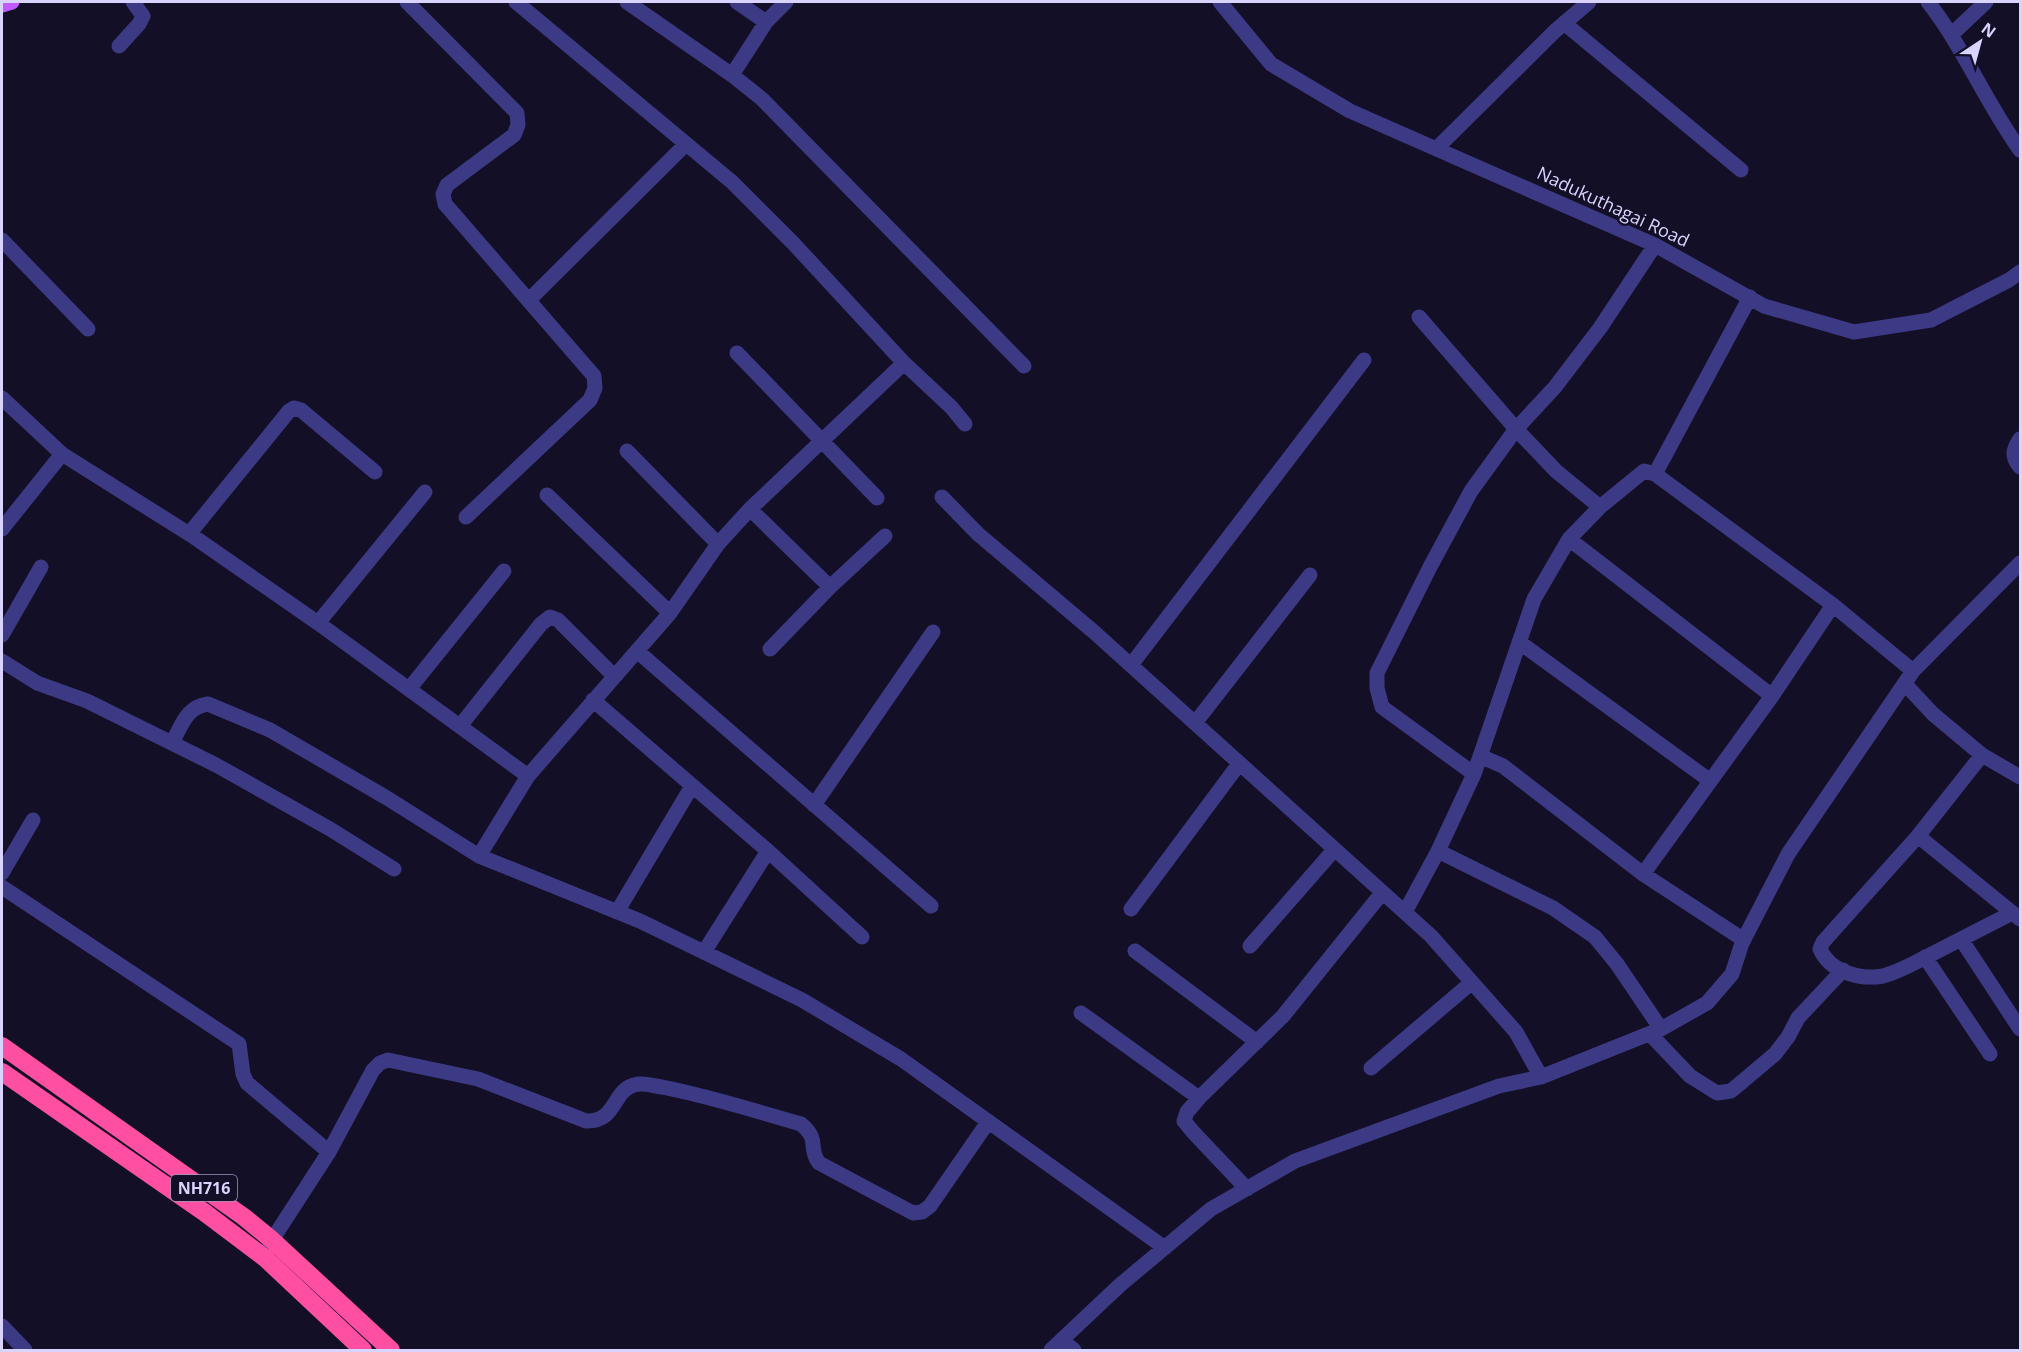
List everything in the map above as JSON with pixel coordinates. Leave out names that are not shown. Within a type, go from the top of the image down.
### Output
[{"type":"highway","name":"NH716","points":[[2,1046],[188,1176],[272,1240],[391,1350]]},
{"type":"highway","name":"NH716","points":[[2,1072],[204,1212],[265,1258],[354,1348]]},
{"type":"main road","points":[[2,5],[12,2]]},
{"type":"street","points":[[118,46],[139,24],[143,16],[133,2]]},
{"type":"street","points":[[407,2],[517,113],[518,125],[514,135],[447,185],[443,194],[445,204],[594,376],[595,388],[590,400],[466,517]]},
{"type":"street","points":[[516,2],[732,182],[965,424]]},
{"type":"street","points":[[627,2],[732,75],[762,99],[1024,366]]},
{"type":"street","points":[[737,2],[766,22]]},
{"type":"street","points":[[732,75],[766,22],[786,2]]},
{"type":"street","name":"Nadukuthagai Road","points":[[1220,2],[1271,64],[1350,111],[1655,245],[1764,306],[1854,332],[1930,320],[2017,280]]},
{"type":"street","points":[[1437,148],[1564,23],[1589,2]]},
{"type":"street","points":[[1928,2],[1951,35],[2005,129],[2020,150]]},
{"type":"street","points":[[1951,35],[1986,2]]},
{"type":"street","points":[[1564,23],[1741,170]]},
{"type":"street","points":[[529,300],[686,144]]},
{"type":"street","points":[[2,240],[88,328]]},
{"type":"street","points":[[1474,774],[1382,707],[1377,688],[1377,673],[1471,491],[1516,429],[1555,387],[1600,328],[1655,245]]},
{"type":"street","points":[[1655,474],[1750,297]]},
{"type":"street","points":[[1419,317],[1516,429],[1556,471],[1600,507]]},
{"type":"street","points":[[736,353],[878,498]]},
{"type":"street","points":[[1131,665],[1364,360]]},
{"type":"street","points":[[479,856],[528,776],[670,613],[718,544],[750,509],[904,363]]},
{"type":"street","points":[[2,398],[62,454],[189,534],[318,623],[528,776]]},
{"type":"street","points":[[189,534],[289,411],[294,408],[301,410],[375,472]]},
{"type":"street","points":[[2020,439],[2013,449],[2014,457],[2020,468]]},
{"type":"street","points":[[627,451],[718,544]]},
{"type":"street","points":[[2,529],[62,454]]},
{"type":"street","points":[[1404,912],[1438,851],[1474,774],[1534,599],[1569,539],[1600,507],[1644,471],[1655,474],[1833,605],[1909,678],[1933,714],[1982,755],[2020,777]]},
{"type":"street","points":[[318,623],[425,492]]},
{"type":"street","points":[[547,495],[670,613]]},
{"type":"street","points":[[942,497],[978,534],[1131,665],[1431,936],[1516,1032],[1541,1077]]},
{"type":"street","points":[[750,509],[830,586]]},
{"type":"street","points":[[770,649],[830,586],[885,536]]},
{"type":"street","points":[[1569,539],[1772,696]]},
{"type":"street","points":[[1062,1347],[1120,1286],[1211,1209],[1295,1161],[1499,1086],[1541,1077],[1655,1032],[1707,1003],[1732,974],[1744,940],[1788,854],[1909,678],[2020,563]]},
{"type":"street","points":[[2,635],[41,567]]},
{"type":"street","points":[[409,689],[504,571]]},
{"type":"street","points":[[1195,723],[1310,575]]},
{"type":"street","points":[[1643,874],[1772,696],[1833,605]]},
{"type":"street","points":[[460,726],[541,624],[550,617],[558,620],[614,676]]},
{"type":"street","points":[[814,805],[933,632]]},
{"type":"street","points":[[1519,642],[1709,780]]},
{"type":"street","points":[[637,651],[931,906]]},
{"type":"street","points":[[2,661],[37,683],[87,701],[216,765],[330,829],[394,869]]},
{"type":"street","points":[[593,700],[768,851],[862,937]]},
{"type":"street","points":[[172,743],[190,711],[198,705],[208,704],[270,730],[387,798],[479,856],[617,912],[802,1000],[901,1059],[1165,1248]]},
{"type":"street","points":[[1918,836],[2016,916],[1884,975],[1861,977],[1835,968],[1825,960],[1820,950],[1823,942],[1918,836],[1982,755]]},
{"type":"street","points":[[1480,756],[1503,766],[1643,874],[1744,940]]},
{"type":"street","points":[[1131,909],[1239,764]]},
{"type":"street","points":[[617,912],[692,786]]},
{"type":"street","points":[[2,873],[33,820]]},
{"type":"street","points":[[1250,946],[1334,850]]},
{"type":"street","points":[[704,952],[768,851]]},
{"type":"street","points":[[1438,851],[1553,908],[1595,937],[1617,964],[1655,1032],[1689,1076],[1717,1093],[1731,1091],[1775,1054],[1788,1037],[1798,1018],[1843,970]]},
{"type":"street","points":[[2,887],[239,1044],[243,1074],[247,1083],[329,1152]]},
{"type":"street","points":[[1247,1189],[1193,1132],[1184,1120],[1187,1112],[1283,1016],[1382,893]]},
{"type":"street","points":[[1961,939],[2020,1029]]},
{"type":"street","points":[[1135,951],[1257,1042]]},
{"type":"street","points":[[1925,957],[1990,1054]]},
{"type":"street","points":[[1371,1068],[1471,983]]},
{"type":"street","points":[[1081,1012],[1199,1098]]},
{"type":"street","points":[[265,1258],[272,1240],[329,1152],[373,1070],[380,1063],[388,1060],[478,1079],[586,1121],[598,1121],[608,1114],[623,1092],[630,1086],[640,1083],[689,1092],[801,1124],[814,1140],[814,1156],[819,1163],[913,1214],[922,1212],[930,1206],[988,1122]]},
{"type":"street","points":[[2,1326],[25,1350]]}]
